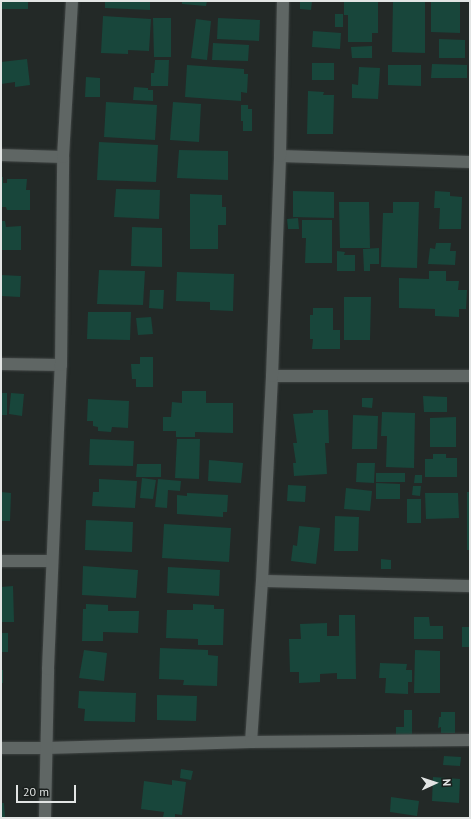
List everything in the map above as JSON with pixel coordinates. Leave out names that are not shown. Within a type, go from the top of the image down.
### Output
[{"type":"street","points":[[45,818],[52,562],[61,365],[63,157],[72,1]]},
{"type":"street","points":[[252,742],[262,581],[272,376],[280,156],[283,1]]},
{"type":"street","points":[[1,155],[63,157]]},
{"type":"street","points":[[280,156],[470,162]]},
{"type":"street","points":[[1,364],[61,365]]},
{"type":"street","points":[[272,376],[470,376]]},
{"type":"street","points":[[1,561],[52,562]]},
{"type":"street","points":[[262,581],[470,586]]},
{"type":"street","points":[[1,748],[252,742],[470,740]]},
{"type":"building","points":[[1,1],[28,1],[28,9],[1,9]]},
{"type":"building","points":[[105,1],[150,1],[150,10],[105,8]]},
{"type":"building","points":[[182,1],[207,1],[206,6],[182,4]]},
{"type":"building","points":[[300,1],[312,1],[311,10],[300,9]]},
{"type":"building","points":[[344,1],[378,1],[378,33],[372,33],[372,42],[348,42],[348,15],[344,15]]},
{"type":"building","points":[[393,1],[425,1],[425,53],[392,52]]},
{"type":"building","points":[[431,1],[460,1],[460,33],[431,32]]},
{"type":"building","points":[[335,14],[343,14],[343,27],[335,27]]},
{"type":"building","points":[[103,16],[151,19],[149,51],[128,50],[128,54],[101,53]]},
{"type":"building","points":[[153,18],[171,18],[171,57],[154,57]]},
{"type":"building","points":[[218,18],[260,20],[259,41],[217,39]]},
{"type":"building","points":[[196,19],[211,21],[207,60],[191,58]]},
{"type":"building","points":[[313,31],[341,33],[340,49],[312,47]]},
{"type":"building","points":[[439,39],[465,40],[465,58],[439,58]]},
{"type":"building","points":[[213,43],[249,45],[248,61],[212,60]]},
{"type":"building","points":[[372,46],[372,58],[352,58],[351,47]]},
{"type":"building","points":[[27,59],[30,85],[15,87],[15,82],[1,84],[1,62]]},
{"type":"building","points":[[155,60],[169,60],[168,86],[151,86],[151,73],[154,73]]},
{"type":"building","points":[[312,63],[334,63],[334,80],[312,80]]},
{"type":"building","points":[[432,64],[467,65],[467,78],[431,78]]},
{"type":"building","points":[[187,65],[244,69],[244,74],[248,74],[247,93],[241,92],[241,101],[185,97]]},
{"type":"building","points":[[388,65],[421,65],[421,86],[388,85]]},
{"type":"building","points":[[359,67],[380,68],[378,99],[352,98],[352,84],[358,85]]},
{"type":"building","points":[[86,77],[100,78],[100,97],[85,97]]},
{"type":"building","points":[[134,87],[153,90],[153,101],[133,100]]},
{"type":"building","points":[[308,91],[324,92],[323,95],[334,95],[333,134],[307,134]]},
{"type":"building","points":[[106,102],[157,105],[155,140],[104,137]]},
{"type":"building","points":[[173,102],[201,104],[199,142],[170,140]]},
{"type":"building","points":[[241,105],[248,105],[248,109],[252,109],[252,131],[243,131],[243,121],[241,121]]},
{"type":"building","points":[[99,142],[158,145],[156,182],[97,180]]},
{"type":"building","points":[[179,150],[228,151],[228,180],[177,178]]},
{"type":"building","points":[[1,177],[3,177],[3,183],[7,183],[7,179],[27,179],[26,190],[30,190],[30,210],[7,210],[6,207],[1,207]]},
{"type":"building","points":[[116,189],[160,190],[159,219],[114,217]]},
{"type":"building","points":[[293,191],[334,192],[334,218],[293,217]]},
{"type":"building","points":[[435,191],[450,192],[450,196],[462,197],[461,229],[439,229],[440,208],[434,208]]},
{"type":"building","points":[[190,194],[222,195],[222,207],[226,207],[226,225],[218,225],[218,249],[190,249]]},
{"type":"building","points":[[339,202],[369,202],[370,248],[340,248]]},
{"type":"building","points":[[393,202],[419,202],[417,268],[381,267],[383,213],[393,213]]},
{"type":"building","points":[[298,218],[299,229],[288,229],[287,219]]},
{"type":"building","points":[[302,220],[332,220],[332,263],[305,263],[306,238],[302,238]]},
{"type":"building","points":[[1,221],[5,221],[6,227],[21,226],[21,250],[1,250]]},
{"type":"building","points":[[132,227],[162,228],[162,267],[131,266]]},
{"type":"building","points":[[436,243],[451,243],[450,251],[456,251],[455,265],[428,264],[430,248],[435,249]]},
{"type":"building","points":[[379,248],[379,264],[370,264],[370,271],[364,271],[363,249]]},
{"type":"building","points":[[337,251],[345,252],[344,255],[355,255],[355,271],[337,271]]},
{"type":"building","points":[[99,270],[145,271],[143,305],[97,304]]},
{"type":"building","points":[[429,271],[446,271],[446,281],[459,281],[458,290],[467,290],[466,309],[459,309],[459,317],[435,316],[435,309],[399,308],[399,278],[429,279]]},
{"type":"building","points":[[177,272],[234,274],[233,311],[210,310],[210,302],[176,301]]},
{"type":"building","points":[[1,275],[21,276],[20,297],[1,296]]},
{"type":"building","points":[[150,290],[164,290],[163,309],[149,308]]},
{"type":"building","points":[[344,297],[371,297],[370,340],[344,340]]},
{"type":"building","points":[[313,308],[333,308],[333,330],[340,330],[340,349],[312,349],[313,339],[310,339],[310,315],[313,315]]},
{"type":"building","points":[[88,312],[131,312],[130,340],[87,339]]},
{"type":"building","points":[[151,317],[153,334],[138,335],[136,318]]},
{"type":"building","points":[[140,357],[153,357],[153,387],[136,387],[136,379],[132,379],[131,364],[140,364]]},
{"type":"building","points":[[182,391],[206,391],[206,403],[233,403],[233,433],[195,432],[195,437],[176,437],[176,431],[163,431],[163,417],[171,417],[172,402],[182,403]]},
{"type":"building","points":[[1,393],[7,393],[7,415],[1,415]]},
{"type":"building","points":[[11,393],[24,394],[22,416],[9,414]]},
{"type":"building","points":[[423,396],[447,397],[447,412],[424,412]]},
{"type":"building","points":[[362,398],[373,398],[372,408],[362,407]]},
{"type":"building","points":[[88,399],[129,401],[128,428],[112,427],[111,432],[98,431],[98,427],[93,426],[93,421],[87,421]]},
{"type":"building","points":[[313,410],[328,410],[329,443],[325,443],[327,474],[294,476],[293,463],[296,463],[293,443],[297,443],[293,414],[313,413]]},
{"type":"building","points":[[382,412],[415,413],[414,468],[386,467],[387,436],[381,436]]},
{"type":"building","points":[[353,415],[378,416],[377,449],[352,449]]},
{"type":"building","points":[[456,417],[456,447],[430,447],[430,418]]},
{"type":"building","points":[[90,439],[134,441],[133,466],[89,465]]},
{"type":"building","points":[[177,439],[200,439],[199,479],[175,478]]},
{"type":"building","points":[[433,454],[446,454],[446,458],[457,458],[457,477],[425,477],[425,459],[433,459]]},
{"type":"building","points":[[209,460],[243,463],[241,483],[208,481]]},
{"type":"building","points":[[357,463],[375,463],[374,483],[356,482]]},
{"type":"building","points":[[137,464],[161,464],[161,477],[136,477]]},
{"type":"building","points":[[376,473],[405,473],[405,482],[376,482]]},
{"type":"building","points":[[415,475],[422,475],[422,483],[414,483]]},
{"type":"building","points":[[142,478],[156,480],[153,499],[140,498]]},
{"type":"building","points":[[99,479],[137,481],[135,508],[92,506],[93,492],[99,492]]},
{"type":"building","points":[[158,479],[181,481],[180,491],[168,490],[167,508],[155,507]]},
{"type":"building","points":[[376,483],[400,484],[400,499],[376,499]]},
{"type":"building","points":[[288,485],[306,486],[305,502],[287,501]]},
{"type":"building","points":[[413,486],[421,486],[420,496],[412,495]]},
{"type":"building","points":[[346,488],[372,491],[370,511],[344,509]]},
{"type":"building","points":[[1,492],[11,493],[10,521],[1,521]]},
{"type":"building","points":[[467,492],[470,492],[470,550],[467,550]]},
{"type":"building","points":[[187,493],[228,495],[227,512],[223,512],[223,517],[177,514],[177,495],[187,496]]},
{"type":"building","points":[[425,493],[458,493],[459,518],[426,519]]},
{"type":"building","points":[[407,499],[421,499],[421,523],[407,523]]},
{"type":"building","points":[[335,516],[359,517],[358,551],[334,551]]},
{"type":"building","points":[[86,520],[133,522],[132,552],[85,550]]},
{"type":"building","points":[[164,524],[231,528],[229,562],[162,558]]},
{"type":"building","points":[[299,526],[320,528],[316,564],[291,561],[293,545],[297,546]]},
{"type":"building","points":[[381,559],[391,560],[391,569],[381,569]]},
{"type":"building","points":[[83,566],[138,570],[136,598],[82,595]]},
{"type":"building","points":[[168,567],[220,570],[219,596],[167,593]]},
{"type":"building","points":[[13,586],[14,622],[1,622],[1,587]]},
{"type":"building","points":[[86,604],[108,605],[108,611],[139,611],[138,633],[103,632],[103,641],[82,641],[83,609],[86,609]]},
{"type":"building","points":[[193,604],[214,605],[214,609],[224,609],[223,645],[198,645],[198,639],[166,638],[167,610],[193,610]]},
{"type":"building","points":[[339,615],[355,615],[356,679],[337,679],[337,673],[320,674],[320,682],[299,683],[299,672],[290,672],[289,639],[301,639],[300,624],[327,623],[327,636],[339,636]]},
{"type":"building","points":[[414,617],[429,617],[430,626],[443,626],[443,639],[414,639]]},
{"type":"building","points":[[462,627],[470,627],[470,647],[462,647]]},
{"type":"building","points":[[1,633],[8,633],[8,652],[1,652]]},
{"type":"building","points":[[160,648],[208,650],[208,655],[218,656],[217,686],[183,685],[184,680],[159,679]]},
{"type":"building","points":[[84,650],[107,653],[104,681],[79,678]]},
{"type":"building","points":[[415,650],[440,651],[440,693],[414,693]]},
{"type":"building","points":[[380,663],[407,664],[406,670],[412,670],[412,682],[408,682],[408,694],[385,693],[386,678],[379,678]]},
{"type":"building","points":[[1,670],[3,670],[3,683],[1,683]]},
{"type":"building","points":[[79,691],[136,693],[135,722],[84,721],[85,709],[78,708]]},
{"type":"building","points":[[157,695],[197,696],[196,721],[157,720]]},
{"type":"building","points":[[404,710],[412,710],[412,737],[396,737],[396,727],[404,727]]},
{"type":"building","points":[[441,712],[455,712],[455,733],[441,733],[441,727],[438,728]]},
{"type":"building","points":[[444,756],[461,757],[460,766],[443,765]]},
{"type":"building","points":[[181,769],[193,771],[191,780],[180,778]]},
{"type":"building","points":[[433,777],[460,779],[459,803],[432,801]]},
{"type":"building","points":[[172,780],[186,782],[182,815],[175,814],[175,818],[163,817],[164,812],[141,809],[144,781],[172,785]]},
{"type":"building","points":[[391,797],[419,801],[417,816],[390,812]]},
{"type":"building","points":[[1,803],[4,803],[5,818],[1,818]]}]
